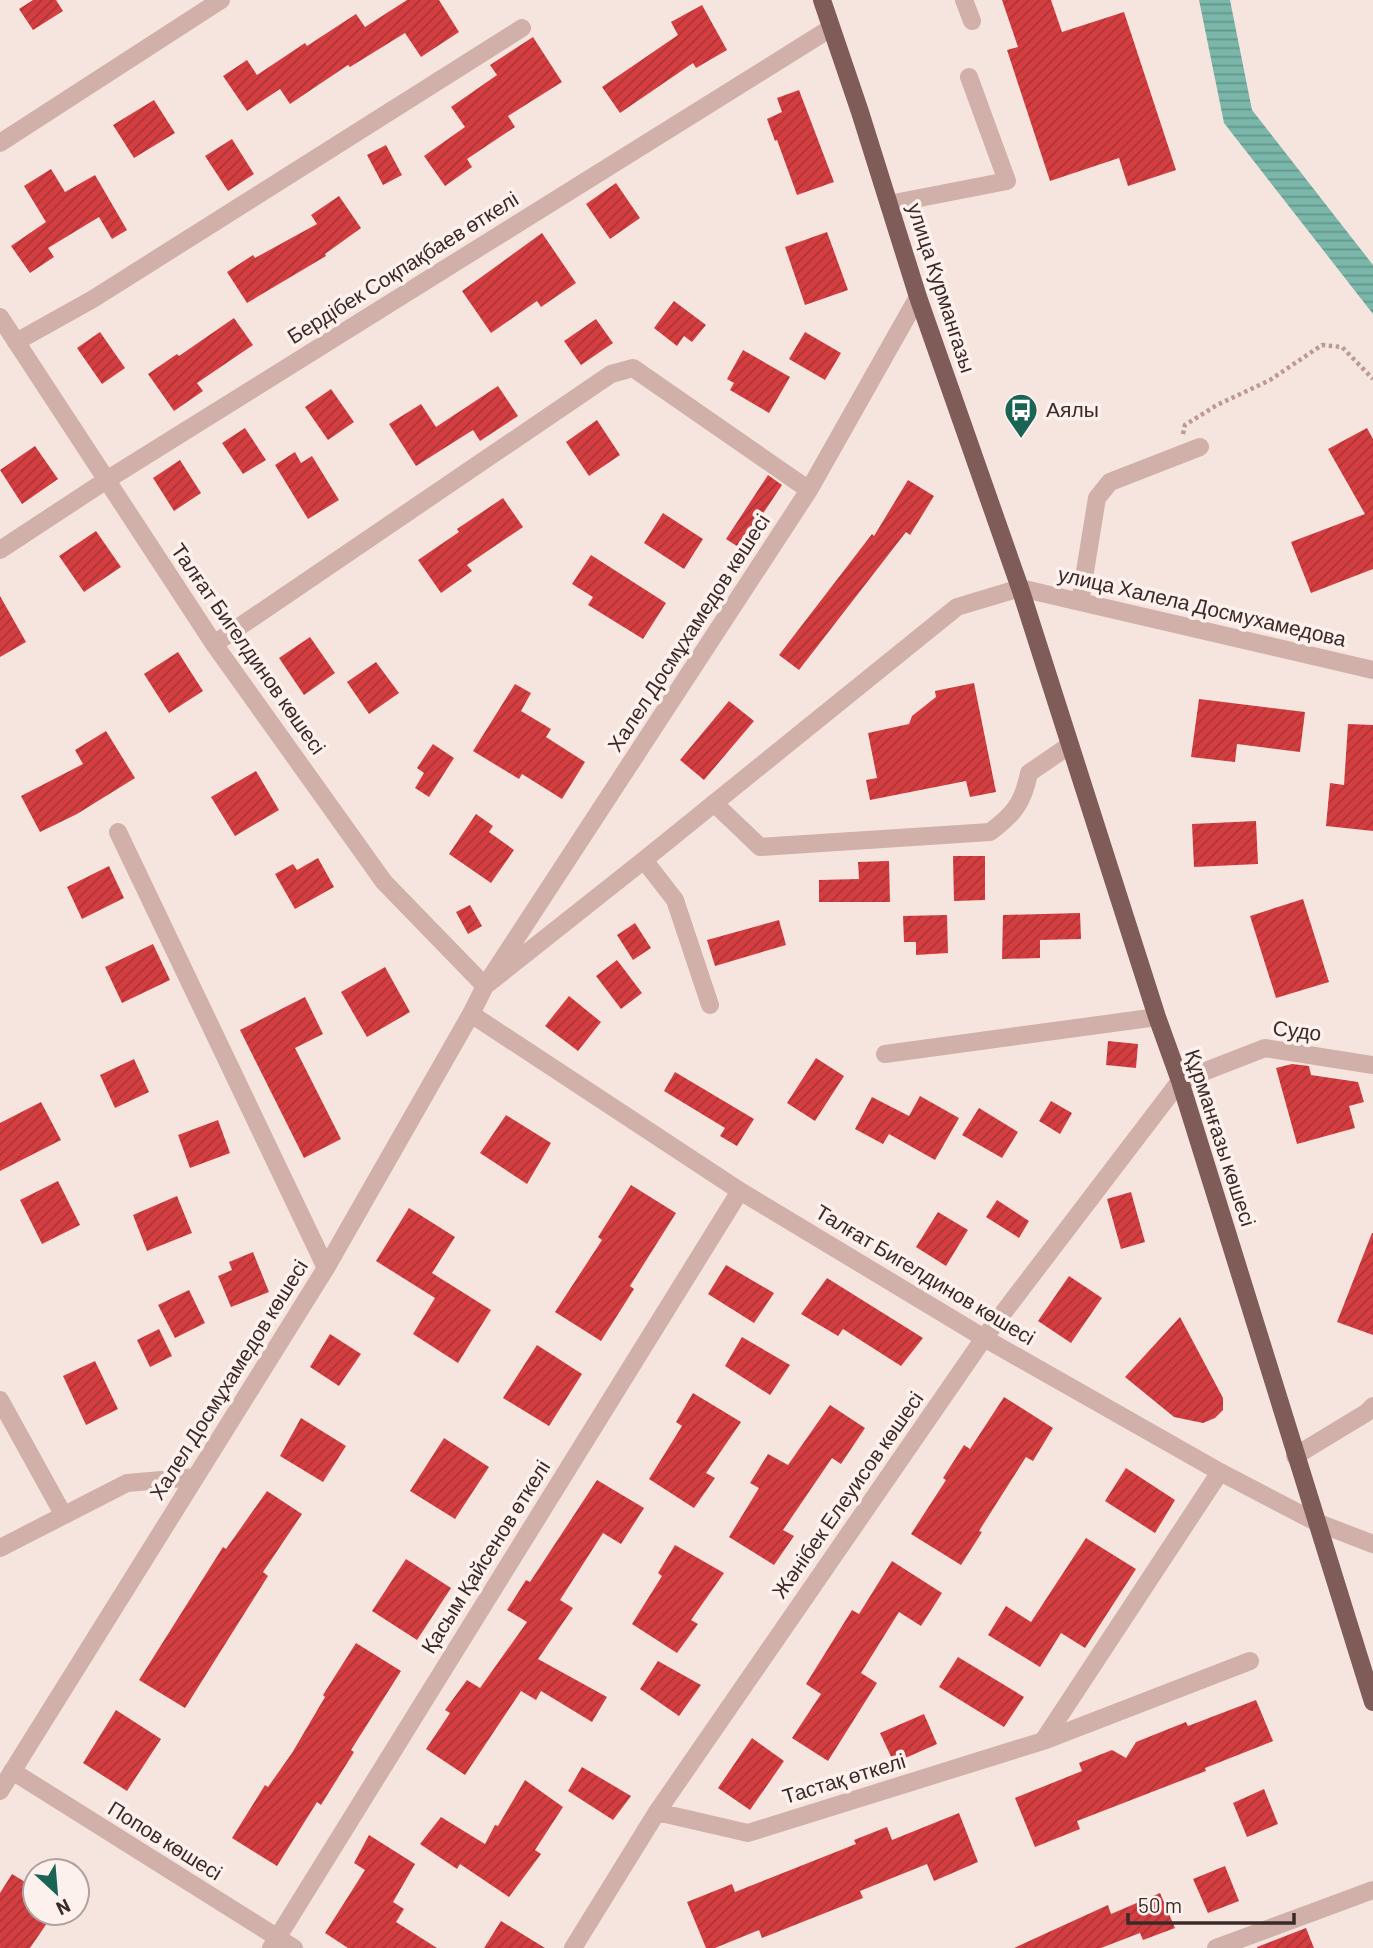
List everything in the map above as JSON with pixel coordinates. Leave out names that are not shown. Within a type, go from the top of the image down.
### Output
[{"type":"main road","name":"улица Курмангазы","points":[[822,0],[918,298],[1020,588]]},
{"type":"main road","name":"Құрманғазы көшесі","points":[[1020,588],[1157,1017],[1180,1081],[1373,1702]]},
{"type":"street","points":[[0,143],[221,0]]},
{"type":"street","points":[[964,0],[972,21]]},
{"type":"street","points":[[16,342],[93,299],[522,28]]},
{"type":"street","name":"Бердібек Соқпақбаев өткелі","points":[[0,550],[105,481],[831,28]]},
{"type":"street","points":[[889,205],[1007,181],[969,77]]},
{"type":"street","name":"Халел Досмұхамедов көшесі","points":[[0,1791],[326,1268],[485,986],[809,491],[918,298]]},
{"type":"street","name":"Талғат Бигелдинов көшесі","points":[[0,317],[214,644],[384,882],[485,986]]},
{"type":"street","points":[[214,644],[611,374],[633,368],[809,491]]},
{"type":"street","points":[[1080,602],[1097,498],[1110,482],[1200,447]]},
{"type":"street","name":"Халел Досмұхамедов көшесі","points":[[485,986],[957,607],[1020,588]]},
{"type":"street","name":"улица Халела Досмухамедова","points":[[1020,588],[1373,670]]},
{"type":"street","points":[[714,803],[760,847],[990,832],[1009,818],[1024,796],[1029,774],[1070,745]]},
{"type":"street","points":[[118,832],[326,1268]]},
{"type":"street","points":[[644,860],[675,900],[710,1005]]},
{"type":"street","name":"Талғат Бигелдинов көшесі","points":[[471,1014],[740,1191],[984,1338],[1220,1472],[1316,1522],[1373,1544]]},
{"type":"street","points":[[886,1054],[1157,1017]]},
{"type":"street","name":"Судо","points":[[1180,1081],[1265,1048],[1373,1065]]},
{"type":"street","name":"Жәнібек Елеуисов көшесі","points":[[573,1948],[657,1812],[984,1338],[1180,1081]]},
{"type":"street","name":"Қасым Қайсенов өткелі","points":[[274,1943],[740,1191]]},
{"type":"street","points":[[0,1400],[63,1514]]},
{"type":"street","points":[[1295,1456],[1366,1413],[1373,1406]]},
{"type":"street","points":[[1043,1741],[1220,1472]]},
{"type":"street","points":[[0,1548],[127,1483],[196,1477]]},
{"type":"street","name":"Тастақ өткелі","points":[[657,1812],[748,1833],[1043,1741],[1250,1661]]},
{"type":"street","name":"Попов көшесі","points":[[12,1772],[274,1943],[294,1948]]},
{"type":"street","points":[[1216,1948],[1373,1891]]},
{"type":"path","points":[[1178,455],[1185,425],[1217,405],[1270,380],[1322,345],[1342,347],[1373,379]]},
{"type":"water","points":[[1199,0],[1230,0],[1252,110],[1373,265],[1373,314],[1224,123]]},
{"type":"building","points":[[33,0],[56,0],[63,11],[33,30],[19,9]]},
{"type":"building","points":[[407,0],[439,0],[459,32],[421,57],[405,33],[350,67],[348,65],[290,104],[280,89],[247,111],[223,76],[247,60],[257,75],[356,14],[365,27]]},
{"type":"building","points":[[1002,0],[1051,0],[1062,32],[1124,12],[1176,170],[1128,186],[1119,158],[1050,181],[1007,50],[1018,47]]},
{"type":"building","points":[[702,5],[727,50],[696,68],[693,63],[620,113],[602,87],[678,35],[671,22]]},
{"type":"building","points":[[533,37],[562,82],[508,116],[515,127],[467,159],[472,167],[445,186],[424,156],[465,127],[451,107],[497,75],[490,65]]},
{"type":"building","points":[[799,90],[834,182],[797,195],[767,119],[782,112],[777,98]]},
{"type":"building","points":[[154,100],[175,133],[134,158],[113,125]]},
{"type":"building","points":[[232,139],[254,174],[228,191],[205,156]]},
{"type":"building","points":[[386,145],[402,175],[383,185],[367,155]]},
{"type":"building","points":[[51,169],[65,192],[95,175],[127,230],[112,239],[99,217],[48,248],[54,257],[30,273],[11,246],[46,222],[24,186]]},
{"type":"building","points":[[616,183],[640,218],[610,239],[586,204]]},
{"type":"building","points":[[339,196],[361,228],[325,254],[326,256],[247,303],[227,272],[253,255],[255,258],[317,224],[311,215]]},
{"type":"building","points":[[827,232],[848,290],[805,305],[785,247]]},
{"type":"building","points":[[542,233],[576,283],[541,307],[537,301],[491,333],[462,291]]},
{"type":"building","points":[[674,301],[706,325],[692,342],[684,336],[677,346],[654,328]]},
{"type":"building","points":[[234,318],[253,345],[197,383],[203,391],[174,411],[148,374]]},
{"type":"building","points":[[596,319],[613,343],[581,365],[564,341]]},
{"type":"building","points":[[100,332],[125,368],[102,384],[77,348]]},
{"type":"building","points":[[805,332],[841,353],[825,380],[789,359]]},
{"type":"building","points":[[743,350],[790,377],[769,413],[730,390],[734,383],[727,379]]},
{"type":"building","points":[[498,386],[518,416],[480,441],[473,430],[416,466],[389,424],[421,404],[436,427]]},
{"type":"building","points":[[331,389],[354,422],[328,440],[305,407]]},
{"type":"building","points":[[597,420],[620,455],[589,476],[566,442]]},
{"type":"building","points":[[245,428],[266,460],[243,474],[222,443]]},
{"type":"building","points":[[1367,428],[1373,439],[1373,569],[1311,593],[1291,542],[1365,514],[1328,449]]},
{"type":"building","points":[[35,446],[58,479],[22,504],[0,470]]},
{"type":"building","points":[[295,452],[301,463],[312,456],[339,500],[308,519],[275,465]]},
{"type":"building","points":[[180,460],[201,493],[174,511],[153,478]]},
{"type":"building","points":[[768,475],[782,485],[740,548],[726,539]]},
{"type":"building","points":[[908,480],[934,496],[910,535],[906,532],[799,670],[779,655],[872,534],[874,536]]},
{"type":"building","points":[[503,498],[523,527],[467,565],[472,571],[441,593],[418,560]]},
{"type":"building","points":[[663,513],[703,539],[684,569],[644,543]]},
{"type":"building","points":[[96,531],[121,567],[84,592],[59,556]]},
{"type":"building","points":[[591,555],[666,603],[643,639],[588,605],[593,597],[572,584]]},
{"type":"building","points":[[0,596],[26,642],[0,657]]},
{"type":"building","points":[[310,637],[335,673],[304,695],[279,658]]},
{"type":"building","points":[[178,652],[203,691],[169,713],[144,674]]},
{"type":"building","points":[[376,662],[399,693],[369,714],[347,682]]},
{"type":"building","points":[[974,683],[996,792],[970,797],[966,781],[870,800],[866,780],[877,778],[868,733],[909,724],[912,716],[936,697],[935,691]]},
{"type":"building","points":[[515,684],[531,693],[521,711],[551,729],[546,737],[585,762],[562,799],[522,774],[519,779],[473,751]]},
{"type":"building","points":[[1199,699],[1305,712],[1300,752],[1237,744],[1235,762],[1191,757]]},
{"type":"building","points":[[729,701],[754,721],[704,780],[680,760]]},
{"type":"building","points":[[1348,724],[1373,725],[1373,831],[1326,826],[1330,783],[1344,785]]},
{"type":"building","points":[[106,731],[135,778],[77,814],[40,832],[21,796],[83,764],[75,750]]},
{"type":"building","points":[[433,744],[454,758],[429,797],[415,788],[424,773],[417,768]]},
{"type":"building","points":[[256,771],[279,810],[235,836],[211,797]]},
{"type":"building","points":[[476,814],[493,826],[489,832],[514,850],[491,883],[449,854]]},
{"type":"building","points":[[1256,821],[1258,864],[1194,867],[1192,824]]},
{"type":"building","points":[[953,856],[985,856],[985,900],[954,901]]},
{"type":"building","points":[[318,858],[334,887],[295,909],[275,874],[293,864],[297,870]]},
{"type":"building","points":[[889,861],[890,902],[819,902],[819,880],[859,879],[858,862]]},
{"type":"building","points":[[109,866],[124,898],[82,919],[67,887]]},
{"type":"building","points":[[1303,899],[1329,982],[1276,998],[1250,916]]},
{"type":"building","points":[[470,905],[482,926],[468,934],[456,912]]},
{"type":"building","points":[[1080,913],[1081,939],[1040,940],[1040,958],[1002,959],[1003,915]]},
{"type":"building","points":[[947,915],[948,953],[916,955],[916,942],[904,942],[903,916]]},
{"type":"building","points":[[779,920],[786,945],[715,966],[707,940]]},
{"type":"building","points":[[635,923],[651,948],[633,960],[617,935]]},
{"type":"building","points":[[153,944],[170,980],[122,1003],[105,967]]},
{"type":"building","points":[[617,960],[642,993],[621,1009],[596,976]]},
{"type":"building","points":[[385,967],[410,1012],[367,1037],[341,992]]},
{"type":"building","points":[[569,996],[601,1022],[578,1051],[545,1026]]},
{"type":"building","points":[[305,997],[323,1034],[295,1048],[341,1139],[304,1158],[240,1030]]},
{"type":"building","points":[[1108,1041],[1138,1044],[1136,1068],[1106,1065]]},
{"type":"building","points":[[816,1058],[844,1076],[815,1121],[787,1103]]},
{"type":"building","points":[[134,1059],[149,1092],[115,1108],[100,1075]]},
{"type":"building","points":[[1292,1064],[1309,1066],[1311,1075],[1358,1082],[1364,1102],[1349,1106],[1355,1128],[1297,1144],[1276,1068]]},
{"type":"building","points":[[675,1072],[754,1119],[737,1146],[720,1136],[725,1128],[664,1091]]},
{"type":"building","points":[[920,1096],[959,1118],[935,1160],[889,1134],[883,1144],[855,1129],[872,1097],[909,1116]]},
{"type":"building","points":[[1051,1101],[1072,1113],[1060,1134],[1039,1121]]},
{"type":"building","points":[[41,1102],[61,1140],[0,1171],[0,1123]]},
{"type":"building","points":[[979,1108],[1018,1132],[1002,1158],[962,1135]]},
{"type":"building","points":[[506,1115],[551,1143],[527,1184],[480,1153]]},
{"type":"building","points":[[218,1120],[230,1153],[190,1168],[178,1135]]},
{"type":"building","points":[[58,1181],[80,1225],[42,1244],[20,1200]]},
{"type":"building","points":[[631,1185],[676,1213],[630,1286],[634,1289],[601,1341],[555,1312],[602,1240],[598,1237]]},
{"type":"building","points":[[1131,1192],[1145,1242],[1121,1249],[1107,1199]]},
{"type":"building","points":[[177,1196],[192,1233],[147,1251],[133,1215]]},
{"type":"building","points":[[997,1200],[1029,1221],[1019,1238],[986,1217]]},
{"type":"building","points":[[409,1208],[455,1237],[432,1273],[491,1310],[458,1363],[413,1334],[435,1298],[376,1261]]},
{"type":"building","points":[[938,1212],[968,1230],[946,1266],[916,1247]]},
{"type":"building","points":[[1373,1233],[1373,1335],[1337,1322]]},
{"type":"building","points":[[253,1252],[269,1292],[231,1307],[218,1276],[232,1270],[229,1262]]},
{"type":"building","points":[[726,1265],[774,1293],[754,1323],[708,1294]]},
{"type":"building","points":[[1069,1276],[1102,1298],[1071,1343],[1038,1321]]},
{"type":"building","points":[[827,1278],[923,1338],[901,1366],[843,1329],[838,1336],[801,1314]]},
{"type":"building","points":[[189,1290],[205,1323],[175,1338],[158,1305]]},
{"type":"building","points":[[1180,1317],[1223,1398],[1223,1410],[1215,1418],[1203,1423],[1174,1417],[1125,1377]]},
{"type":"building","points":[[159,1329],[172,1356],[150,1367],[137,1340]]},
{"type":"building","points":[[330,1334],[361,1354],[339,1386],[310,1367]]},
{"type":"building","points":[[742,1337],[790,1365],[770,1395],[725,1366]]},
{"type":"building","points":[[537,1345],[582,1374],[549,1426],[503,1398]]},
{"type":"building","points":[[95,1361],[118,1409],[86,1425],[63,1376]]},
{"type":"building","points":[[693,1393],[741,1422],[706,1473],[715,1478],[694,1508],[649,1479],[682,1426],[676,1422]]},
{"type":"building","points":[[1004,1397],[1053,1428],[1033,1461],[1026,1457],[979,1531],[982,1532],[961,1565],[911,1534],[946,1480],[943,1478],[964,1445],[970,1449]]},
{"type":"building","points":[[830,1405],[865,1428],[841,1464],[832,1458],[783,1530],[794,1536],[774,1565],[729,1537],[759,1488],[750,1483],[768,1454],[788,1465]]},
{"type":"building","points":[[301,1418],[346,1446],[323,1482],[280,1456]]},
{"type":"building","points":[[444,1438],[489,1467],[455,1519],[410,1491]]},
{"type":"building","points":[[1126,1468],[1175,1500],[1155,1533],[1105,1501]]},
{"type":"building","points":[[597,1480],[644,1508],[621,1544],[603,1533],[560,1600],[573,1608],[538,1659],[607,1697],[592,1722],[541,1691],[536,1700],[521,1691],[465,1775],[426,1749],[450,1713],[445,1710],[467,1680],[480,1688],[527,1622],[507,1610],[526,1580],[530,1582]]},
{"type":"building","points":[[267,1491],[302,1514],[263,1572],[268,1576],[185,1708],[139,1680],[223,1547],[226,1549]]},
{"type":"building","points":[[1086,1538],[1136,1569],[1085,1648],[1061,1633],[1040,1667],[988,1635],[1006,1606],[1031,1622]]},
{"type":"building","points":[[675,1545],[724,1573],[691,1620],[698,1624],[677,1653],[632,1624],[662,1576],[658,1573]]},
{"type":"building","points":[[406,1559],[451,1588],[417,1640],[372,1611]]},
{"type":"building","points":[[892,1561],[942,1593],[921,1626],[899,1612],[861,1673],[877,1683],[828,1761],[792,1738],[821,1694],[806,1684],[852,1610],[859,1614]]},
{"type":"building","points":[[356,1643],[401,1671],[351,1750],[354,1752],[321,1805],[317,1802],[277,1866],[232,1838],[265,1785],[268,1787],[292,1753],[325,1697],[323,1695]]},
{"type":"building","points":[[958,1657],[1024,1697],[1004,1727],[939,1687]]},
{"type":"building","points":[[658,1661],[701,1685],[679,1716],[640,1689]]},
{"type":"building","points":[[1256,1700],[1273,1741],[1205,1768],[1206,1771],[1077,1821],[1080,1829],[1035,1847],[1015,1798],[1082,1771],[1079,1763],[1112,1750],[1126,1758],[1136,1742],[1186,1722],[1188,1726]]},
{"type":"building","points":[[116,1710],[161,1739],[127,1791],[83,1763]]},
{"type":"building","points":[[924,1714],[937,1744],[894,1763],[880,1733]]},
{"type":"building","points":[[752,1738],[784,1761],[750,1810],[718,1788]]},
{"type":"building","points":[[582,1767],[631,1796],[613,1820],[568,1791]]},
{"type":"building","points":[[525,1780],[563,1807],[535,1850],[541,1854],[509,1897],[460,1864],[457,1869],[420,1844],[441,1817],[485,1844]]},
{"type":"building","points":[[1264,1789],[1278,1824],[1247,1837],[1233,1803]]},
{"type":"building","points":[[959,1813],[978,1862],[934,1881],[927,1864],[860,1891],[863,1898],[762,1938],[759,1930],[715,1948],[706,1948],[687,1902],[732,1884],[735,1892],[856,1844],[854,1840],[887,1827],[892,1840]]},
{"type":"building","points":[[369,1835],[415,1864],[393,1902],[404,1909],[396,1922],[437,1948],[348,1948],[325,1933],[365,1870],[354,1863]]},
{"type":"building","points":[[1225,1866],[1239,1901],[1208,1913],[1193,1879]]},
{"type":"building","points":[[12,1874],[21,1879],[21,1927],[44,1927],[30,1948],[0,1948],[0,1893]]},
{"type":"building","points":[[1160,1893],[1175,1928],[1143,1940],[1140,1933],[1101,1948],[1014,1948],[1108,1905],[1111,1914]]},
{"type":"building","points":[[501,1921],[545,1948],[484,1948]]},
{"type":"building","points":[[1306,1928],[1314,1948],[1257,1948],[1257,1947]]},
{"type":"place","name":"Аялы","points":[[1021,440]]}]
